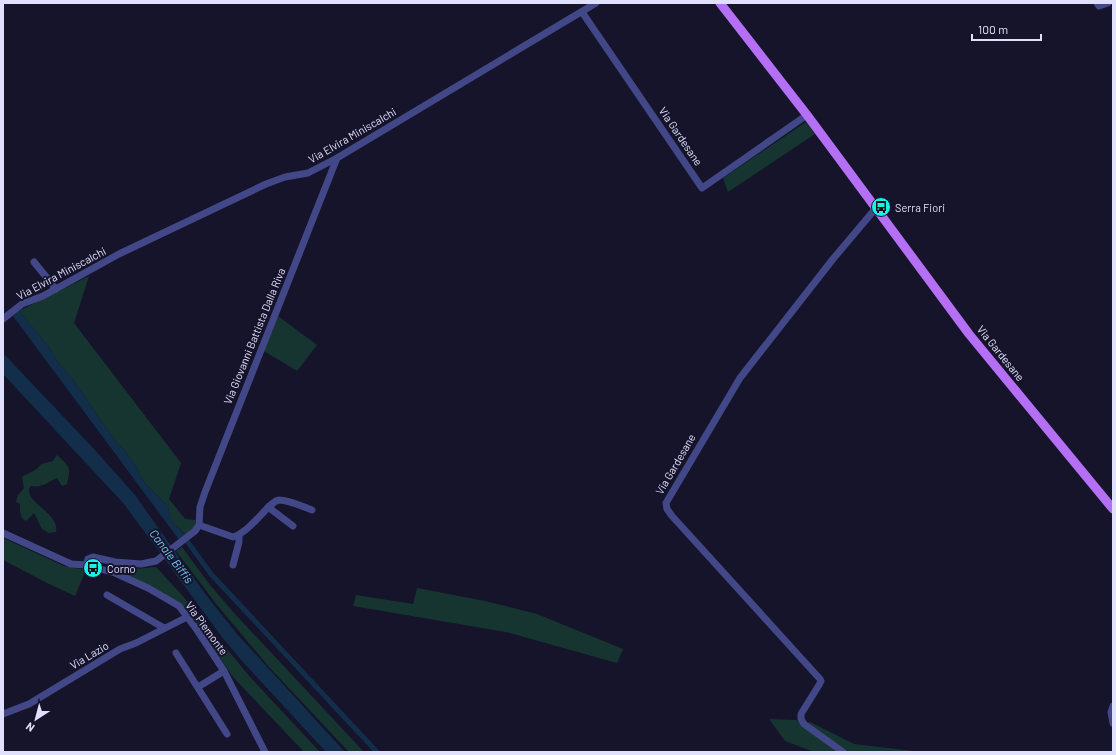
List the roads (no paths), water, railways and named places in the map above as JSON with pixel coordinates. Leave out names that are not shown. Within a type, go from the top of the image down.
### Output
[{"type":"main road","name":"Via Gardesane","points":[[720,3],[807,115],[969,334],[1113,509]]},
{"type":"street","name":"Via Elvira Miniscalchi","points":[[3,320],[22,304],[56,288],[119,254],[266,184],[285,177],[308,173],[337,158],[596,3]]},
{"type":"street","points":[[1097,3],[1099,6],[1108,3]]},
{"type":"street","name":"Via Gardesane","points":[[582,12],[702,188],[807,115]]},
{"type":"street","name":"Via Giovanni Battista Dalla Riva","points":[[199,525],[200,507],[205,492],[337,158]]},
{"type":"street","name":"Via Gardesane","points":[[843,752],[804,724],[801,719],[801,714],[819,685],[821,681],[820,679],[672,516],[667,509],[666,503],[730,392],[838,253],[876,208]]},
{"type":"street","points":[[34,262],[56,288]]},
{"type":"street","points":[[86,565],[88,559],[93,557],[115,562],[141,564],[150,563],[160,558],[189,537],[199,525],[233,537],[238,536],[251,526],[277,500],[312,510]]},
{"type":"street","points":[[268,508],[294,526]]},
{"type":"street","name":"Via Piemonte","points":[[3,533],[71,564],[86,565],[115,574],[148,588],[179,606],[224,671],[265,752]]},
{"type":"street","points":[[233,566],[239,542],[238,536]]},
{"type":"street","points":[[107,595],[164,628]]},
{"type":"street","name":"Via Lazio","points":[[3,714],[29,704],[120,649],[136,643],[187,616]]},
{"type":"street","points":[[176,653],[228,734]]},
{"type":"street","points":[[198,687],[224,671]]},
{"type":"street","points":[[1113,706],[1111,712],[1113,723]]},
{"type":"water","points":[[19,311],[49,347],[57,361],[74,381],[115,441],[125,451],[135,465],[144,482],[168,506],[170,518],[186,536],[180,541],[13,316]]},
{"type":"water","name":"Canale Biffis","points":[[3,353],[94,449],[135,495],[206,595],[237,634],[345,752],[326,752],[242,661],[222,637],[124,504],[3,374]]},
{"type":"waterway","points":[[184,537],[211,574],[377,752]]},
{"type":"place","name":"Serra Fiori","points":[[881,207]]},
{"type":"place","name":"Corno","points":[[93,568]]}]
